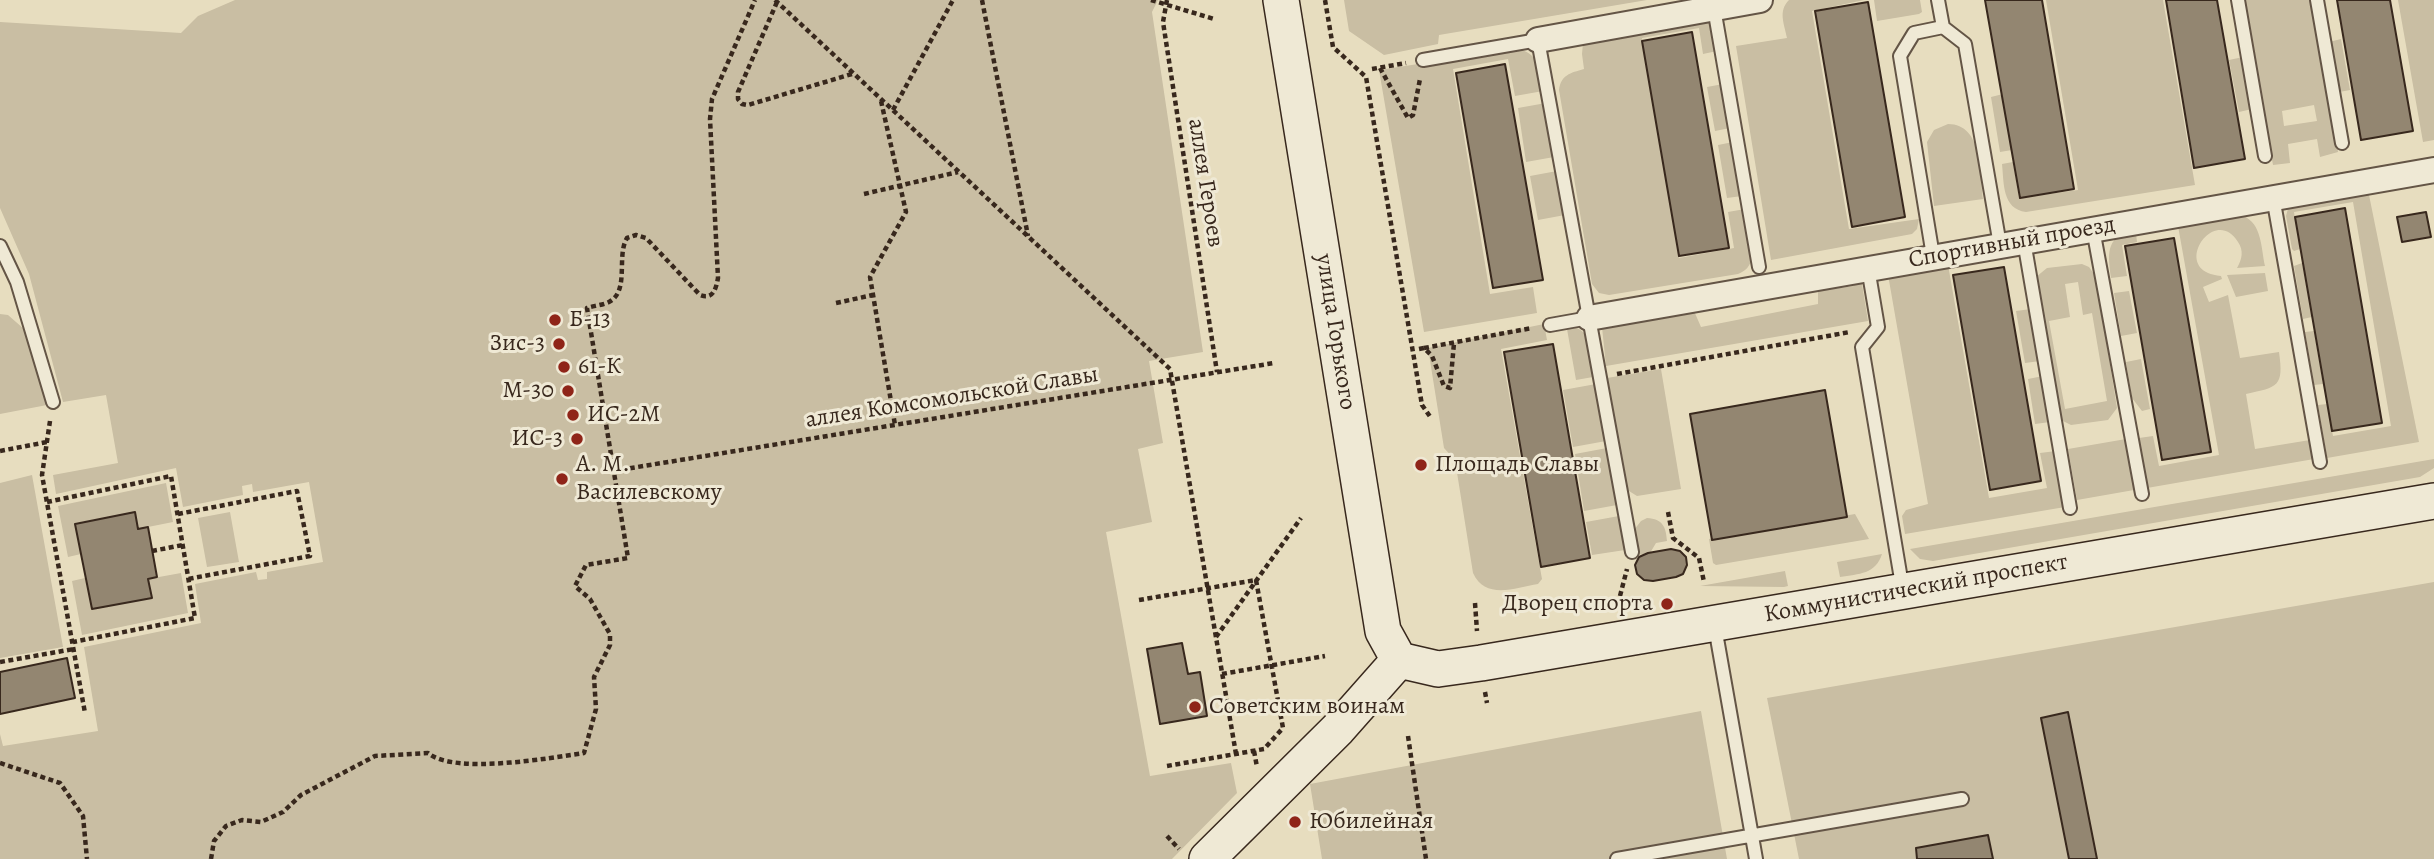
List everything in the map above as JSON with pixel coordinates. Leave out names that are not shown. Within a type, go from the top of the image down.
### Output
[{"type":"main road","name":"улица Горького","points":[[1281,0],[1383,631],[1399,660]]},
{"type":"main road","name":"Коммунистический проспект","points":[[1399,660],[1438,669],[2434,501]]},
{"type":"main road","points":[[1195,857],[1338,729],[1399,660]]},
{"type":"street","points":[[1538,40],[1760,0]]},
{"type":"street","name":"Спортивный проезд","points":[[1590,318],[2434,170]]},
{"type":"lane","points":[[1938,0],[1943,27],[1965,44],[2070,508]]},
{"type":"lane","points":[[2238,0],[2265,156]]},
{"type":"lane","points":[[2317,0],[2342,143]]},
{"type":"lane","points":[[1714,8],[1759,267]]},
{"type":"lane","points":[[1933,256],[1900,56],[1914,33],[1943,27]]},
{"type":"lane","points":[[1423,60],[1538,40],[1632,552]]},
{"type":"lane","points":[[2273,197],[2320,462]]},
{"type":"lane","points":[[2093,229],[2142,494]]},
{"type":"lane","points":[[0,246],[17,282],[53,402]]},
{"type":"lane","points":[[1868,268],[1878,327],[1862,347],[1903,591]]},
{"type":"lane","points":[[1550,325],[1590,318]]},
{"type":"lane","points":[[1714,623],[1756,859]]},
{"type":"lane","points":[[1617,859],[1962,799]]},
{"type":"path","points":[[211,859],[214,841],[226,826],[242,820],[261,822],[283,812],[301,795],[374,756],[428,753],[433,758],[450,762],[482,764],[584,753],[596,709],[594,677],[610,645],[610,634],[590,598],[575,586],[586,565],[628,558],[587,308],[611,302],[620,291],[623,245],[627,238],[636,235],[646,238],[700,295],[711,295],[716,289],[718,278],[710,119],[712,99],[755,0]]},
{"type":"path","points":[[892,110],[953,0]]},
{"type":"path","points":[[982,0],[1028,236]]},
{"type":"path","points":[[1151,0],[1214,19]]},
{"type":"path","points":[[1325,0],[1333,47],[1366,77],[1422,405],[1431,418]]},
{"type":"path","points":[[853,73],[748,105],[742,104],[738,99],[738,92],[776,1],[1170,369],[1236,754]]},
{"type":"path","name":"аллея Героев","points":[[1167,3],[1163,22],[1217,372]]},
{"type":"path","points":[[1371,69],[1423,60],[1411,118],[1405,116],[1380,68]]},
{"type":"path","points":[[881,99],[906,212],[870,277],[895,425]]},
{"type":"path","points":[[864,194],[958,172]]},
{"type":"path","points":[[836,303],[873,295]]},
{"type":"path","points":[[1454,342],[1450,388],[1444,386],[1432,356],[1422,348],[1454,342],[1550,325]]},
{"type":"path","points":[[1600,377],[1878,327]]},
{"type":"path","name":"аллея Комсомольской Славы","points":[[613,471],[1274,363]]},
{"type":"path","points":[[53,402],[42,475],[85,713]]},
{"type":"path","points":[[0,451],[47,442]]},
{"type":"path","points":[[47,502],[171,476],[195,618],[73,642]]},
{"type":"path","points":[[178,514],[297,491],[310,556],[188,579]]},
{"type":"path","points":[[1668,512],[1673,538],[1699,558],[1704,582]]},
{"type":"path","points":[[1216,637],[1301,518]]},
{"type":"path","points":[[152,551],[183,545]]},
{"type":"path","points":[[1620,596],[1632,552]]},
{"type":"path","points":[[1139,600],[1256,580]]},
{"type":"path","points":[[1167,766],[1264,749],[1283,728],[1256,580]]},
{"type":"path","points":[[1475,603],[1476,631]]},
{"type":"path","points":[[0,662],[74,649]]},
{"type":"path","points":[[1223,674],[1325,656]]},
{"type":"path","points":[[1485,691],[1488,703]]},
{"type":"path","points":[[1408,736],[1426,859]]},
{"type":"path","points":[[0,763],[60,783],[83,816],[87,859]]},
{"type":"path","points":[[1167,836],[1195,857]]},
{"type":"shaded area","points":[[235,0],[1158,0],[1152,12],[1203,352],[1149,361],[1163,443],[1138,449],[1152,522],[1106,532],[1150,776],[1231,763],[1237,793],[1172,859],[0,859],[0,734],[3,746],[98,731],[84,647],[201,623],[195,584],[256,572],[258,580],[267,579],[267,572],[323,562],[309,482],[253,492],[252,484],[242,486],[243,495],[183,507],[176,468],[56,494],[53,475],[118,463],[106,395],[63,402],[29,274],[0,208],[0,22],[181,33],[198,16]]},
{"type":"shaded area","points":[[1344,0],[1647,0],[1439,35],[1438,44],[1384,55],[1349,31]]},
{"type":"shaded area","points":[[1789,0],[1864,0],[1812,11],[1849,229],[1919,219],[1917,229],[1912,234],[1771,260],[1736,46],[1787,38],[1783,13]]},
{"type":"shaded area","points":[[1874,0],[1920,0],[1922,12],[1877,21]]},
{"type":"shaded area","points":[[2046,0],[2163,0],[2195,185],[2026,212],[2012,206],[2004,187],[2002,164],[2013,162],[2019,198],[2078,190]]},
{"type":"shaded area","points":[[2243,0],[2311,0],[2338,152],[2320,157],[2317,139],[2288,144],[2290,163],[2273,165]],"holes":[[[2314,105],[2317,121],[2284,126],[2282,111]]]},
{"type":"shaded area","points":[[2398,0],[2434,0],[2434,140],[2423,142]]},
{"type":"shaded area","points":[[1710,21],[1717,51],[1703,54],[1699,28],[1642,38],[1679,258],[1734,248],[1728,212],[1745,209],[1752,258],[1749,266],[1738,274],[1609,295],[1599,293],[1592,284],[1560,85],[1567,75],[1584,69],[1583,43]]},
{"type":"shaded area","points":[[2341,39],[2350,90],[2339,92],[2329,42]]},
{"type":"shaded area","points":[[1516,49],[1534,58],[1543,91],[1515,96],[1508,59],[1453,69],[1490,294],[1533,287],[1537,313],[1424,332],[1379,70]]},
{"type":"shaded area","points":[[2243,57],[2252,109],[2239,112],[2229,60]]},
{"type":"shaded area","points":[[1723,84],[1730,128],[1715,131],[1707,87]]},
{"type":"shaded area","points":[[2003,94],[2012,150],[2000,152],[1991,97]]},
{"type":"shaded area","points":[[1546,103],[1554,157],[1526,162],[1518,108]]},
{"type":"shaded area","points":[[1948,124],[1959,126],[1968,132],[1974,141],[1980,164],[1983,199],[1934,206],[1927,142],[1934,130]]},
{"type":"shaded area","points":[[1733,142],[1742,196],[1727,198],[1718,145]]},
{"type":"shaded area","points":[[1557,171],[1565,215],[1538,220],[1530,176]]},
{"type":"shaded area","points":[[2368,190],[2419,442],[2327,458],[2318,405],[2327,404],[2333,436],[2391,426],[2353,202],[2294,212],[2300,249],[2294,251],[2286,216],[2289,205]]},
{"type":"shaded area","points":[[2243,216],[2254,224],[2257,230],[2265,266],[2237,268],[2242,255],[2240,245],[2228,232],[2218,230],[2208,235],[2197,253],[2198,264],[2206,272],[2221,276],[2222,279],[2203,287],[2209,302],[2228,295],[2240,358],[2279,352],[2280,372],[2276,384],[2246,394],[2255,449],[2310,440],[2314,459],[2147,488],[2139,438],[2153,436],[2159,466],[2219,455],[2178,226]]},
{"type":"shaded area","points":[[2135,225],[2137,242],[2122,245],[2127,276],[2111,278],[2111,246],[2119,235]]},
{"type":"shaded area","points":[[1947,259],[1989,498],[2047,488],[2040,453],[2056,451],[2065,507],[1905,534],[1902,516],[1906,510],[1928,504],[1887,269]]},
{"type":"shaded area","points":[[2302,263],[2312,317],[2303,319],[2294,266]]},
{"type":"shaded area","points":[[2082,264],[2089,267],[2096,277],[2117,408],[2108,420],[2071,425],[2061,420],[2036,277],[2047,268]],"holes":[[[2078,282],[2083,315],[2092,313],[2107,401],[2065,409],[2049,321],[2070,317],[2065,284]]]},
{"type":"shaded area","points":[[2265,273],[2268,291],[2236,297],[2227,275]]},
{"type":"shaded area","points":[[1861,278],[1868,321],[1606,366],[1602,327],[1694,311],[1701,327],[1818,304],[1818,291],[1824,283],[1826,290],[1854,286],[1854,279]]},
{"type":"shaded area","points":[[2129,291],[2137,333],[2121,336],[2114,293]]},
{"type":"shaded area","points":[[2031,309],[2040,361],[2025,363],[2016,311]]},
{"type":"shaded area","points":[[0,314],[8,315],[24,329],[47,405],[0,414]]},
{"type":"shaded area","points":[[1544,324],[1547,340],[1501,349],[1542,579],[1538,584],[1493,589],[1485,587],[1473,573],[1455,460],[1444,448],[1428,348]]},
{"type":"shaded area","points":[[1574,327],[1585,335],[1588,341],[1593,377],[1576,380],[1567,329]]},
{"type":"shaded area","points":[[2314,331],[2323,384],[2314,385],[2305,332]]},
{"type":"shaded area","points":[[2141,359],[2150,409],[2142,411],[2132,398],[2126,362]]},
{"type":"shaded area","points":[[1661,369],[1681,489],[1637,496],[1629,491],[1626,484],[1607,378]]},
{"type":"shaded area","points":[[2043,376],[2050,422],[2035,424],[2028,379]]},
{"type":"shaded area","points":[[1596,384],[1606,441],[1573,447],[1563,390]]},
{"type":"shaded area","points":[[2126,439],[2134,490],[2077,500],[2068,449]]},
{"type":"shaded area","points":[[1607,448],[1617,505],[1584,511],[1575,454]]},
{"type":"shaded area","points":[[2434,459],[2434,468],[2420,477],[1933,561],[1920,559],[1910,549]]},
{"type":"shaded area","points":[[32,475],[63,647],[0,658],[0,483]]},
{"type":"shaded area","points":[[166,483],[173,522],[138,529],[135,512],[75,523],[81,554],[68,557],[58,506]]},
{"type":"shaded area","points":[[230,512],[239,562],[207,567],[198,518]]},
{"type":"shaded area","points":[[1855,514],[1869,539],[1716,565],[1713,563],[1709,539]]},
{"type":"shaded area","points":[[1619,516],[1625,550],[1592,555],[1586,522]]},
{"type":"shaded area","points":[[1647,518],[1657,520],[1663,525],[1667,541],[1656,543],[1650,553],[1638,555],[1634,530]]},
{"type":"shaded area","points":[[1882,554],[1876,566],[1871,569],[1840,577],[1837,562]]},
{"type":"shaded area","points":[[1785,571],[1788,586],[1784,587],[1700,586]]},
{"type":"shaded area","points":[[181,573],[188,613],[82,635],[72,581],[85,578],[92,609],[151,598],[148,579]]},
{"type":"shaded area","points":[[2434,582],[2434,859],[1799,859],[1767,698]]},
{"type":"shaded area","points":[[1701,711],[1727,859],[1322,859],[1310,784]]},
{"type":"building","points":[[1985,0],[2042,0],[2074,189],[2020,198]]},
{"type":"building","points":[[2166,0],[2217,0],[2245,159],[2194,168]]},
{"type":"building","points":[[2337,0],[2390,0],[2413,131],[2361,140]]},
{"type":"building","points":[[1868,2],[1905,217],[1852,227],[1815,11]]},
{"type":"building","points":[[1692,32],[1729,248],[1679,256],[1642,41]]},
{"type":"building","points":[[1505,64],[1543,280],[1493,288],[1456,73]]},
{"type":"building","points":[[2345,208],[2382,423],[2332,431],[2295,217]]},
{"type":"building","points":[[2426,212],[2431,237],[2402,242],[2397,217]]},
{"type":"building","points":[[2174,238],[2211,452],[2162,460],[2125,246]]},
{"type":"building","points":[[2004,267],[2041,481],[1990,490],[1953,275]]},
{"type":"building","points":[[1553,344],[1590,558],[1541,567],[1504,352]]},
{"type":"building","points":[[1825,390],[1847,517],[1712,540],[1690,414]]},
{"type":"building","points":[[135,512],[138,529],[148,527],[157,577],[148,579],[152,598],[92,609],[75,524]]},
{"type":"building","points":[[1671,549],[1680,551],[1686,557],[1687,565],[1683,574],[1653,581],[1644,580],[1637,574],[1635,565],[1639,557]]},
{"type":"building","points":[[1182,643],[1188,674],[1200,672],[1207,716],[1160,724],[1147,649]]},
{"type":"building","points":[[67,658],[75,698],[0,714],[0,672]]},
{"type":"building","points":[[2068,712],[2097,859],[2069,859],[2041,718]]},
{"type":"building","points":[[1988,835],[1993,859],[1917,859],[1916,848]]},
{"type":"place","name":"Б-13","points":[[555,320]]},
{"type":"place","name":"Зис-3","points":[[559,344]]},
{"type":"place","name":"61-К","points":[[564,367]]},
{"type":"place","name":"М-30","points":[[568,391]]},
{"type":"place","name":"ИС-2М","points":[[573,415]]},
{"type":"place","name":"ИС-3","points":[[577,439]]},
{"type":"place","name":"Площадь Славы","points":[[1421,465]]},
{"type":"place","name":"А. М. Василевскому","points":[[562,479]]},
{"type":"place","name":"Дворец спорта","points":[[1667,604]]},
{"type":"place","name":"Советским воинам","points":[[1195,707]]},
{"type":"place","name":"Юбилейная","points":[[1295,822]]}]
